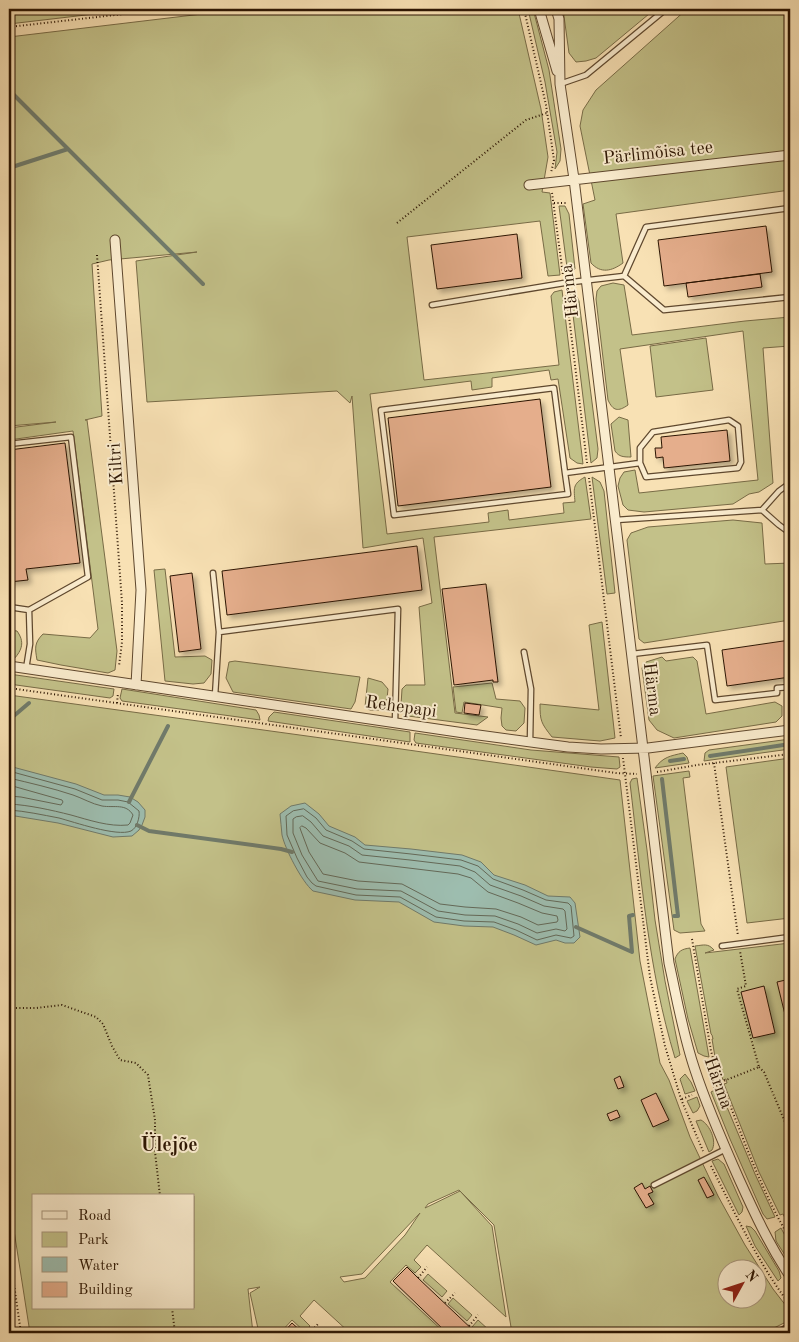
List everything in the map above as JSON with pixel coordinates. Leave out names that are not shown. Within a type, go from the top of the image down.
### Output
[{"type":"street","name":"Härma","points":[[539,9],[560,84],[574,179],[669,963],[681,1018],[702,1092],[762,1231],[790,1276]]},
{"type":"street","name":"Härma","points":[[556,9],[559,19],[560,84]]},
{"type":"street","name":"Pärlimõisa tee","points":[[529,185],[790,155]]},
{"type":"street","name":"Kiltri","points":[[115,240],[141,590],[136,685]]},
{"type":"street","name":"Rehepapi","points":[[9,666],[530,742],[601,749],[643,749],[790,730]]},
{"type":"lane","points":[[560,84],[586,75],[666,9]]},
{"type":"lane","points":[[624,276],[646,227],[790,208]]},
{"type":"lane","points":[[432,305],[564,283],[624,276],[664,310],[790,297]]},
{"type":"lane","points":[[554,388],[565,473],[568,494],[394,516],[381,410],[554,388]]},
{"type":"lane","points":[[729,420],[738,426],[741,462],[738,468],[646,477],[640,463],[640,448],[653,432],[729,420]]},
{"type":"lane","points":[[9,444],[70,437],[88,577],[29,610],[9,608]]},
{"type":"lane","points":[[565,473],[640,463]]},
{"type":"lane","points":[[614,520],[762,510],[778,491],[790,483]]},
{"type":"lane","points":[[762,510],[790,533]]},
{"type":"lane","points":[[213,573],[219,632],[215,696]]},
{"type":"lane","points":[[219,632],[398,609],[395,722]]},
{"type":"lane","points":[[26,669],[30,644],[29,610]]},
{"type":"lane","points":[[631,654],[707,645],[715,700],[777,693],[777,688],[790,687]]},
{"type":"lane","points":[[524,652],[531,689],[530,742]]},
{"type":"lane","points":[[722,946],[790,937]]},
{"type":"lane","points":[[654,1185],[726,1149]]},
{"type":"lane","points":[[776,1333],[790,1326]]},
{"type":"path","points":[[9,27],[168,9]]},
{"type":"path","points":[[524,9],[547,113],[554,160],[551,171],[554,203],[621,738]]},
{"type":"path","points":[[397,222],[526,120],[547,113]]},
{"type":"path","points":[[554,203],[565,203]]},
{"type":"path","points":[[97,255],[122,603],[122,642],[119,666]]},
{"type":"path","points":[[9,688],[625,774],[637,774]]},
{"type":"path","points":[[117,703],[118,690]]},
{"type":"path","points":[[654,773],[697,765],[790,754]]},
{"type":"path","points":[[623,757],[625,774]]},
{"type":"path","points":[[692,939],[715,1066],[757,1172],[790,1239]]},
{"type":"path","points":[[9,1007],[36,1008],[62,1006],[96,1017],[103,1024],[120,1060],[136,1062],[148,1075],[155,1120],[155,1152],[160,1194]]},
{"type":"path","points":[[759,1067],[764,1072],[790,1134]]},
{"type":"path","points":[[787,1234],[790,1231]]},
{"type":"path","points":[[9,1250],[21,1333]]},
{"type":"path","points":[[418,1278],[427,1267]]},
{"type":"path","points":[[445,1303],[455,1293]]},
{"type":"path","points":[[172,1310],[175,1333]]},
{"type":"path","points":[[469,1326],[478,1315]]},
{"type":"path","points":[[310,1333],[318,1324]]},
{"type":"green space","points":[[9,9],[137,9],[9,24]]},
{"type":"green space","points":[[244,9],[518,9],[541,109],[548,157],[542,192],[550,193],[560,275],[548,276],[540,221],[407,237],[424,380],[559,365],[551,296],[554,292],[562,290],[583,464],[577,463],[570,458],[558,379],[551,380],[549,370],[492,378],[492,387],[472,390],[471,381],[370,394],[387,534],[489,522],[488,513],[508,510],[509,520],[564,513],[563,503],[575,502],[575,487],[585,477],[591,519],[434,537],[455,713],[488,717],[477,725],[408,716],[401,705],[402,689],[406,685],[425,685],[419,607],[432,603],[423,538],[363,548],[352,396],[350,403],[337,391],[147,402],[136,261],[197,252],[109,260],[92,264],[102,416],[85,420],[87,420],[117,651],[115,670],[108,673],[37,660],[36,646],[43,634],[90,638],[98,629],[73,431],[9,440],[9,428],[56,422],[9,426],[9,37]]},
{"type":"green space","points":[[528,9],[533,9],[549,70],[561,149],[560,161],[555,169],[557,152],[545,82]]},
{"type":"green space","points":[[563,9],[655,9],[596,58],[576,62],[569,53]]},
{"type":"green space","points":[[687,9],[790,9],[790,190],[616,214],[623,263],[607,270],[599,269],[591,263],[583,204],[595,200],[580,126],[583,110],[596,90]]},
{"type":"green space","points":[[559,206],[565,206],[569,214],[575,269],[568,275]]},
{"type":"green space","points":[[613,283],[624,285],[632,335],[790,317],[790,346],[763,348],[773,483],[733,504],[644,512],[628,510],[623,505],[618,486],[624,472],[635,470],[639,493],[758,480],[743,331],[620,349],[628,405],[621,409],[616,409],[608,400],[596,299],[597,291],[601,286]]},
{"type":"green space","points":[[570,290],[579,301],[598,449],[597,458],[591,463]]},
{"type":"green space","points":[[706,338],[713,390],[656,397],[650,346]]},
{"type":"green space","points":[[619,417],[628,420],[631,457],[622,456],[615,451],[611,424]]},
{"type":"green space","points":[[592,477],[600,482],[604,491],[615,593],[607,594]]},
{"type":"green space","points":[[733,520],[762,523],[765,564],[790,563],[790,620],[644,643],[639,639],[627,540],[631,533],[648,527]]},
{"type":"green space","points":[[165,569],[175,657],[205,656],[212,660],[211,674],[204,683],[193,684],[165,681],[154,570]]},
{"type":"green space","points":[[602,622],[615,738],[600,741],[552,737],[542,722],[540,704],[599,710],[589,625]]},
{"type":"green space","points":[[9,630],[17,631],[22,642],[21,649],[14,659],[9,658]]},
{"type":"green space","points":[[662,657],[666,661],[693,657],[697,661],[706,714],[775,702],[782,706],[782,716],[776,722],[674,738],[657,730],[649,720],[642,668],[646,662]]},
{"type":"green space","points":[[235,661],[360,677],[355,702],[351,709],[233,692],[226,678],[229,662]]},
{"type":"green space","points":[[9,674],[114,689],[113,696],[110,698],[9,684]]},
{"type":"green space","points":[[368,678],[382,682],[388,689],[387,699],[379,710],[370,710],[365,707]]},
{"type":"green space","points":[[492,683],[496,699],[520,701],[525,708],[524,723],[516,731],[506,730],[502,726],[502,708],[464,702],[462,713],[456,712],[453,687]]},
{"type":"green space","points":[[122,689],[256,710],[260,720],[122,701],[120,698]]},
{"type":"green space","points":[[9,695],[620,780],[640,961],[660,1063],[669,1080],[690,1137],[718,1196],[755,1260],[716,1260],[716,1310],[766,1310],[766,1278],[790,1311],[790,1320],[764,1333],[512,1333],[494,1225],[460,1191],[492,1226],[506,1317],[427,1245],[414,1260],[421,1267],[415,1273],[406,1265],[390,1282],[445,1333],[350,1333],[314,1300],[300,1316],[310,1326],[305,1332],[292,1320],[280,1333],[259,1333],[250,1293],[260,1287],[248,1289],[253,1333],[30,1333],[13,1224],[9,1223]],"holes":[[[460,1191],[425,1208],[428,1204]],[[420,1213],[405,1235],[365,1278],[344,1282],[340,1277],[362,1274]]]},
{"type":"green space","points":[[274,712],[410,732],[410,742],[268,721]]},
{"type":"green space","points":[[415,733],[531,750],[619,757],[620,767],[617,769],[591,767],[416,743],[414,740]]},
{"type":"green space","points":[[790,739],[790,749],[704,761],[705,753],[709,750]]},
{"type":"green space","points":[[683,753],[689,763],[655,768],[661,761]]},
{"type":"green space","points":[[790,758],[790,918],[747,923],[726,767]]},
{"type":"green space","points":[[689,771],[690,777],[683,778],[701,924],[705,931],[680,933],[674,930],[653,776]]},
{"type":"green space","points":[[637,778],[655,920],[680,1055],[675,1058],[658,990],[646,922],[630,783],[632,779]]},
{"type":"green space","points":[[790,943],[790,1228],[783,1214],[780,1215],[759,1172],[724,1084],[727,1083],[726,1079],[723,1080],[719,1069],[721,1067],[717,1056],[715,1057],[695,946],[708,945],[714,950],[705,953]]},
{"type":"green space","points":[[690,948],[709,1057],[698,1053],[688,1019],[675,959],[681,951]]},
{"type":"green space","points":[[685,1074],[695,1091],[685,1094],[680,1079]]},
{"type":"green space","points":[[719,1088],[775,1217],[767,1219],[763,1214],[730,1139],[711,1092]]},
{"type":"green space","points":[[697,1097],[700,1106],[693,1113],[687,1101]]},
{"type":"green space","points":[[701,1120],[712,1134],[714,1142],[712,1150],[709,1152],[696,1121]]},
{"type":"green space","points":[[718,1159],[724,1164],[743,1207],[739,1215],[712,1161]]},
{"type":"green space","points":[[746,1226],[751,1227],[755,1231],[779,1271],[781,1278],[778,1281],[766,1260],[755,1246]]},
{"type":"green space","points":[[781,1228],[790,1245],[790,1263],[776,1241],[775,1232]]},
{"type":"green space","points":[[428,1274],[447,1291],[442,1297],[423,1280]]},
{"type":"green space","points":[[453,1298],[472,1315],[467,1321],[448,1304]]},
{"type":"green space","points":[[478,1320],[491,1333],[479,1333],[472,1327]]},
{"type":"water","points":[[9,766],[76,784],[104,795],[130,797],[145,810],[142,825],[132,836],[113,837],[58,823],[9,815]]},
{"type":"water","points":[[305,803],[319,814],[329,826],[355,837],[365,845],[462,855],[481,862],[494,875],[525,885],[548,896],[570,897],[575,903],[580,937],[574,943],[556,940],[536,945],[493,927],[434,922],[399,902],[355,900],[313,891],[294,865],[281,830],[280,814],[291,806]]},
{"type":"building","points":[[766,226],[772,272],[664,286],[658,240]]},
{"type":"building","points":[[517,234],[522,278],[437,289],[431,245]]},
{"type":"building","points":[[760,274],[762,287],[688,297],[686,283]]},
{"type":"building","points":[[540,399],[551,487],[398,506],[388,418]]},
{"type":"building","points":[[727,430],[730,461],[664,468],[663,457],[656,458],[655,448],[662,448],[661,437]]},
{"type":"building","points":[[65,443],[80,563],[26,569],[28,580],[9,582],[9,450]]},
{"type":"building","points":[[417,546],[422,590],[227,615],[222,571]]},
{"type":"building","points":[[192,573],[201,649],[179,652],[170,576]]},
{"type":"building","points":[[486,584],[498,682],[493,682],[493,680],[454,685],[442,589]]},
{"type":"building","points":[[790,640],[790,677],[727,686],[722,650]]},
{"type":"building","points":[[465,703],[481,705],[479,715],[464,713]]},
{"type":"building","points":[[790,979],[790,1035],[777,982]]},
{"type":"building","points":[[764,986],[775,1033],[753,1038],[741,992]]},
{"type":"building","points":[[620,1076],[624,1087],[618,1089],[614,1079]]},
{"type":"building","points":[[656,1093],[669,1120],[653,1127],[641,1100]]},
{"type":"building","points":[[617,1110],[620,1117],[610,1121],[607,1114]]},
{"type":"building","points":[[704,1177],[714,1195],[707,1198],[698,1180]]},
{"type":"building","points":[[642,1183],[645,1189],[650,1186],[653,1192],[648,1194],[654,1204],[646,1208],[634,1188]]},
{"type":"building","points":[[407,1267],[476,1333],[447,1333],[393,1281]]},
{"type":"building","points":[[9,1281],[11,1298],[9,1299]]},
{"type":"building","points":[[292,1323],[303,1333],[283,1333]]},
{"type":"waterway","points":[[9,90],[68,149]]},
{"type":"waterway","points":[[9,168],[68,149],[203,284]]},
{"type":"waterway","points":[[9,720],[29,703]]},
{"type":"waterway","points":[[129,802],[168,726]]},
{"type":"waterway","points":[[710,756],[790,744]]},
{"type":"waterway","points":[[670,761],[684,759]]},
{"type":"waterway","points":[[662,779],[678,916],[674,916]]},
{"type":"waterway","points":[[137,825],[149,831],[292,852]]},
{"type":"waterway","points":[[576,927],[632,952],[629,916],[633,915]]},
{"type":"district","name":"Ülejõe","points":[[169,1146]]}]
